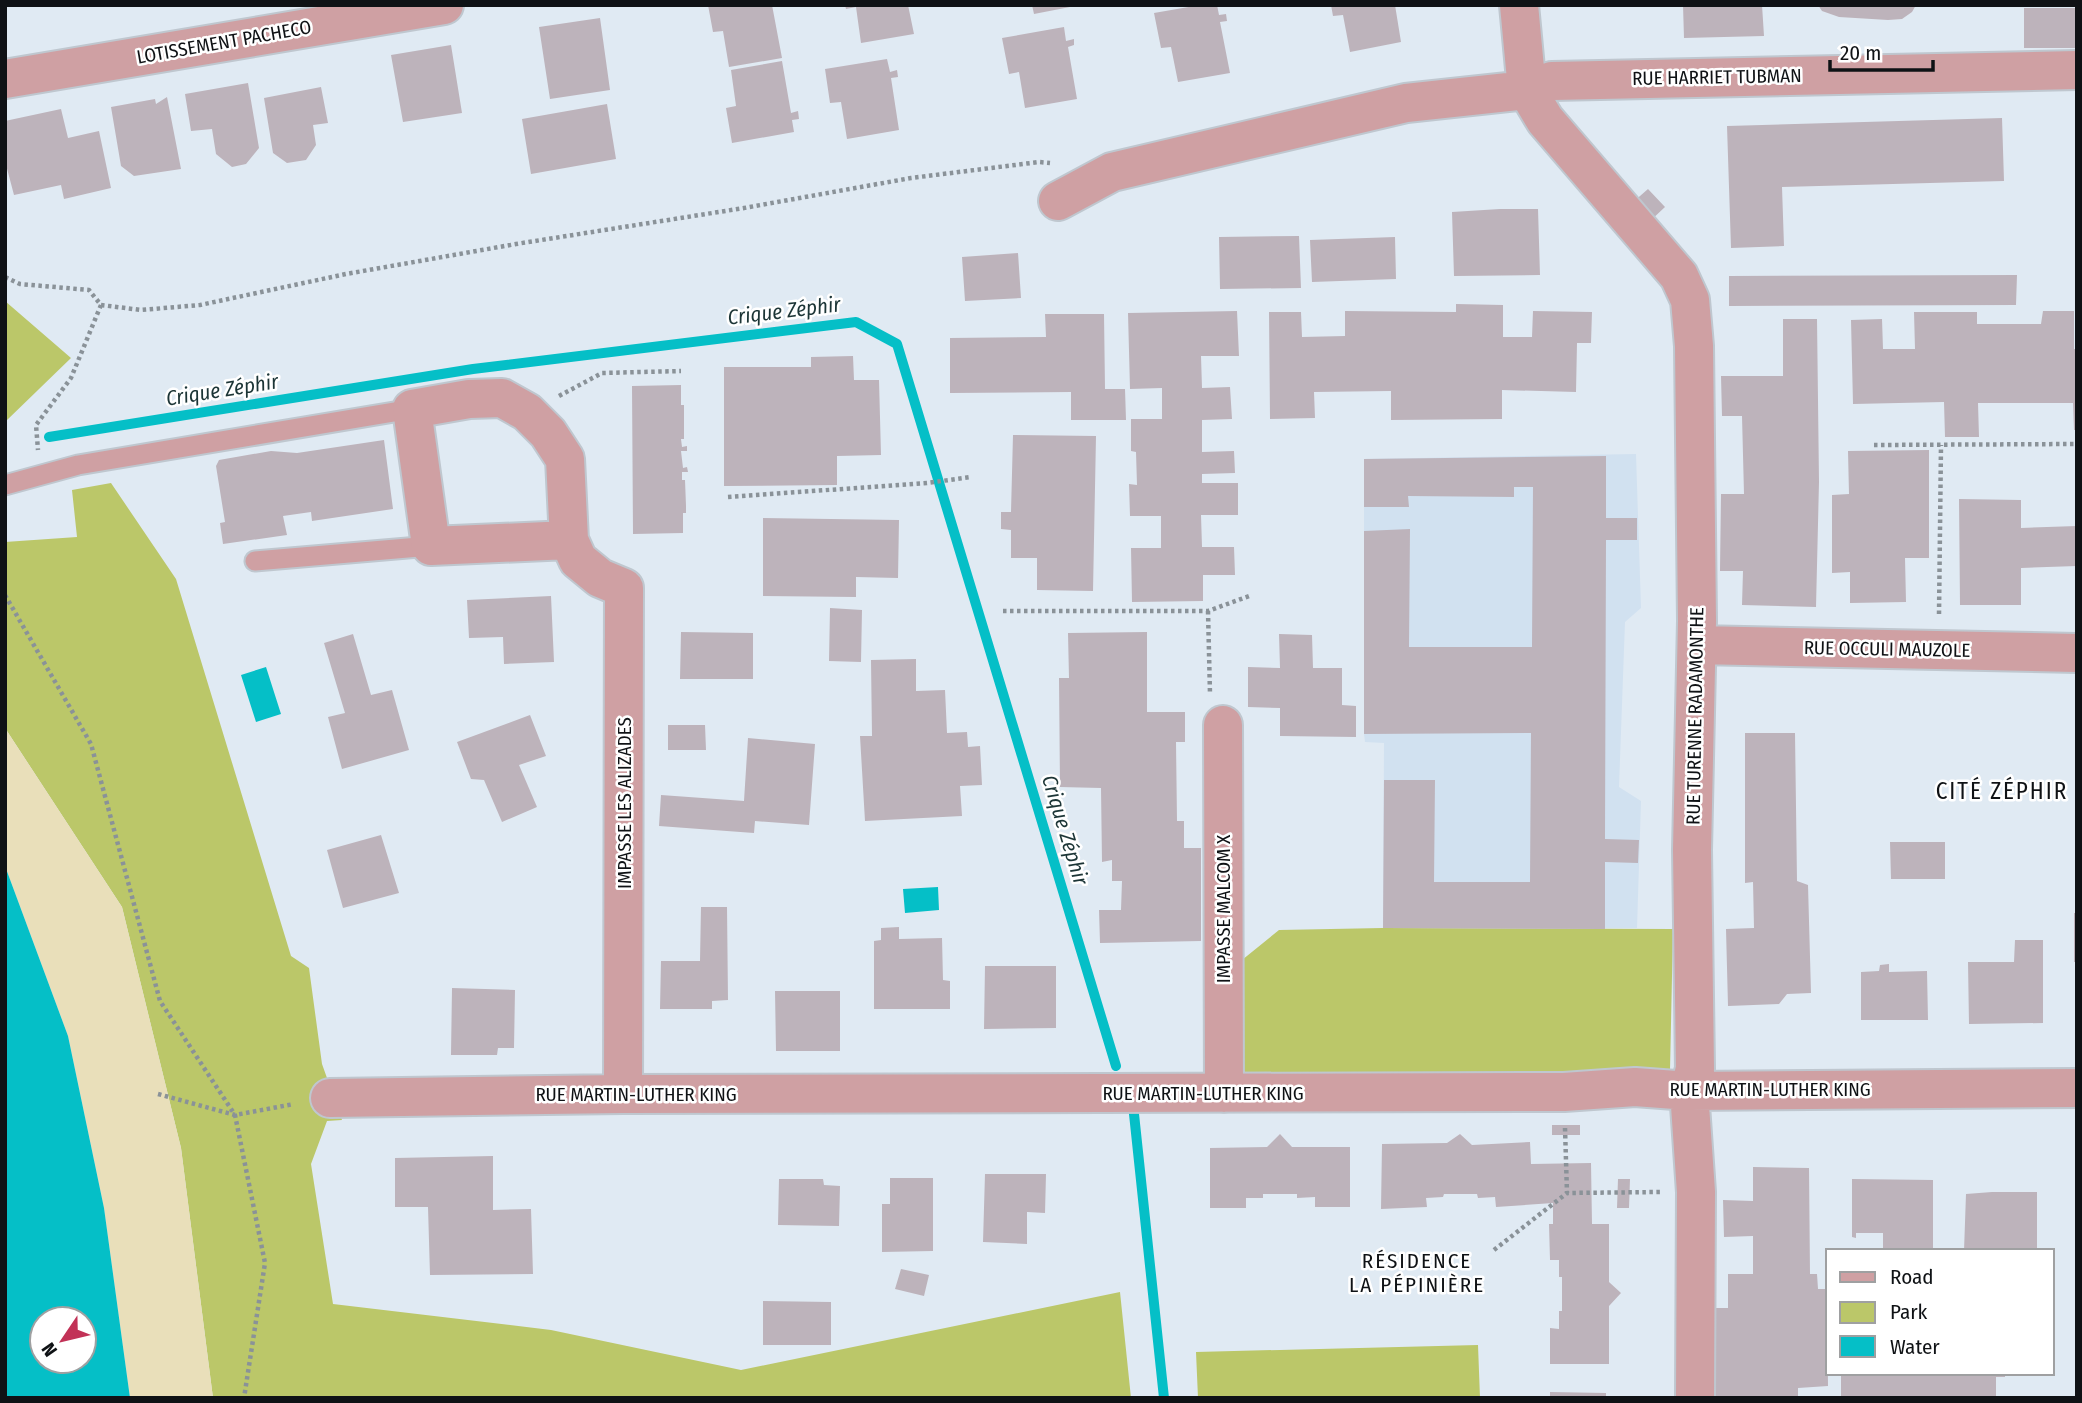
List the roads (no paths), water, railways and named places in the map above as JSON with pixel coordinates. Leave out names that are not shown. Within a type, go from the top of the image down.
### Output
[{"type":"street","name":"LOTISSEMENT PACHECO","points":[[5,79],[444,5]]},
{"type":"street","points":[[1519,5],[1527,90]]},
{"type":"street","name":"RUE HARRIET TUBMAN","points":[[1058,201],[1112,172],[1406,103],[1527,90],[1552,81],[2077,70]]},
{"type":"street","name":"RUE TURENNE RADAMONTHE","points":[[1527,90],[1545,120],[1679,276],[1690,300],[1694,346],[1697,645],[1692,850],[1695,1069],[1689,1091],[1696,1192],[1695,1398]]},
{"type":"street","points":[[502,398],[527,412],[548,433],[565,459],[569,540],[431,546],[412,409],[469,399],[502,398]]},
{"type":"street","name":"IMPASSE LES ALIZADES","points":[[569,540],[578,560],[600,578],[624,588],[623,1094]]},
{"type":"street","name":"RUE OCCULI MAUZOLE","points":[[1697,645],[2077,653]]},
{"type":"street","name":"IMPASSE MALCOM X","points":[[1223,725],[1224,1093]]},
{"type":"street","name":"RUE MARTIN-LUTHER KING","points":[[330,1098],[623,1094],[1564,1092],[1635,1087],[1689,1091],[2077,1088]]},
{"type":"lane","points":[[5,485],[78,465],[412,409]]},
{"type":"lane","points":[[255,561],[431,546]]},
{"type":"water","points":[[266,667],[281,714],[256,722],[241,675]]},
{"type":"water","points":[[5,866],[68,1036],[104,1208],[130,1398],[5,1398]]},
{"type":"water","points":[[938,887],[939,910],[905,913],[903,889]]},
{"type":"waterway","name":"Crique Zéphir","points":[[49,437],[473,369],[856,322],[897,344],[1116,1066]]},
{"type":"waterway","name":"Crique Zéphir","points":[[1134,1114],[1164,1398]]},
{"type":"district","name":"CITÉ ZÉPHIR","points":[[2002,791]]},
{"type":"district","name":"RÉSIDENCE LA PÉPINIÈRE","points":[[1417,1273]]}]
